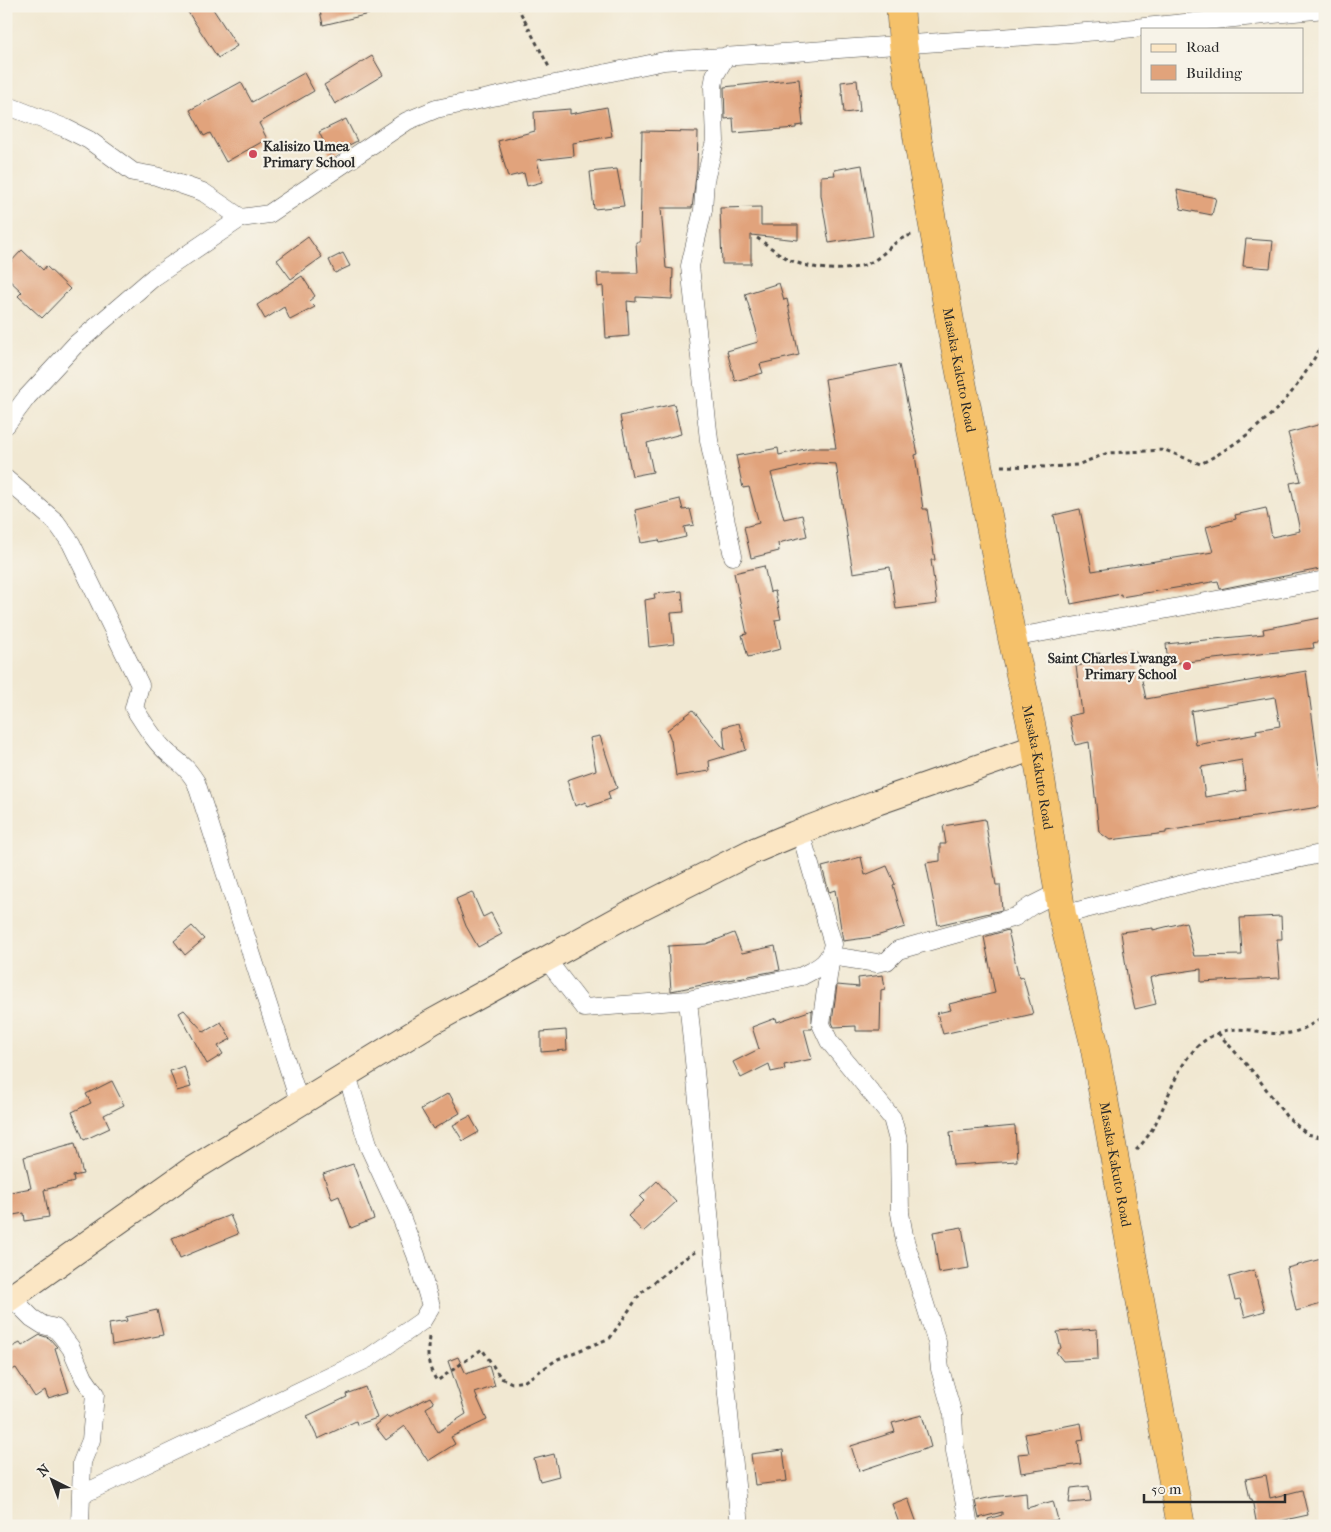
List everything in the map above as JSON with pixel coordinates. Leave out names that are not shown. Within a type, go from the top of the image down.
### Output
[{"type":"highway","name":"Masaka-Kakuto Road","points":[[900,6],[903,43],[934,231],[978,466],[1036,747],[1061,904],[1093,1039],[1181,1526]]},
{"type":"street","points":[[6,425],[27,397],[76,344],[154,277],[241,218],[269,214],[407,121],[436,109],[664,61],[903,43],[1114,30],[1325,9]]},
{"type":"street","points":[[726,56],[715,75],[713,86],[716,141],[705,180],[703,210],[690,266],[709,440],[733,556]]},
{"type":"street","points":[[6,105],[65,128],[89,140],[133,172],[156,176],[203,192],[241,218]]},
{"type":"street","points":[[6,479],[56,522],[71,543],[140,684],[134,708],[167,753],[184,764],[196,782],[300,1104]]},
{"type":"street","points":[[1012,638],[1325,580]]},
{"type":"street","points":[[80,1526],[82,1462],[91,1440],[95,1394],[84,1378],[71,1348],[62,1336],[54,1328],[43,1325],[9,1300],[191,1170],[432,1022],[630,913],[701,877],[800,831],[1036,747]]},
{"type":"street","points":[[800,831],[833,944],[821,1024],[829,1041],[892,1118],[898,1132],[900,1213],[905,1241],[937,1342],[940,1369],[954,1415],[955,1451],[969,1526]]},
{"type":"street","points":[[831,956],[876,963],[887,960],[898,950],[1015,917],[1031,906],[1061,904],[1207,878],[1325,853]]},
{"type":"street","points":[[546,959],[584,1008],[688,1000],[802,976],[818,968],[831,956]]},
{"type":"street","points":[[688,1000],[740,1526]]},
{"type":"street","points":[[81,1495],[366,1359],[422,1321],[431,1306],[416,1256],[399,1212],[368,1147],[348,1075]]},
{"type":"path","points":[[518,6],[557,83]]},
{"type":"path","points":[[758,238],[788,259],[809,267],[843,268],[873,261],[906,236],[934,231]]},
{"type":"path","points":[[978,466],[1051,467],[1077,465],[1108,453],[1165,450],[1200,464],[1218,455],[1271,414],[1292,393],[1325,341]]},
{"type":"path","points":[[1116,1170],[1140,1147],[1157,1120],[1183,1062],[1194,1049],[1218,1033],[1249,1029],[1266,1032],[1293,1032],[1325,1016]]},
{"type":"path","points":[[1218,1033],[1255,1074],[1286,1116],[1307,1134],[1325,1138]]},
{"type":"path","points":[[431,1306],[427,1358],[429,1370],[437,1381],[482,1349],[501,1378],[512,1383],[525,1381],[558,1358],[610,1338],[640,1294],[676,1264],[712,1242]]},
{"type":"building","points":[[184,6],[211,6],[237,46],[218,58]]},
{"type":"building","points":[[319,6],[369,6],[369,14],[323,25]]},
{"type":"building","points":[[372,56],[383,75],[335,104],[324,85]]},
{"type":"building","points":[[304,73],[314,91],[259,123],[267,139],[226,162],[210,133],[204,136],[190,110],[241,82],[252,102]]},
{"type":"building","points":[[799,79],[803,125],[796,126],[796,128],[734,133],[733,118],[725,119],[724,87]]},
{"type":"building","points":[[857,80],[860,111],[844,113],[841,82]]},
{"type":"building","points":[[607,107],[612,136],[573,143],[574,156],[537,160],[542,182],[527,186],[524,173],[508,177],[498,141],[535,131],[534,112],[570,109],[570,114]]},
{"type":"building","points":[[346,119],[357,141],[330,155],[319,132]]},
{"type":"building","points":[[642,131],[698,132],[697,168],[692,208],[661,208],[666,268],[673,269],[672,299],[636,297],[636,302],[627,301],[629,336],[606,338],[603,286],[598,287],[597,273],[638,273],[636,242],[640,242]]},
{"type":"building","points":[[862,165],[873,236],[829,243],[821,195],[821,176],[835,175],[834,170]]},
{"type":"building","points":[[617,169],[624,206],[594,209],[590,172]]},
{"type":"building","points":[[1177,190],[1216,198],[1212,215],[1181,209]]},
{"type":"building","points":[[761,207],[761,225],[798,225],[798,240],[751,235],[751,264],[722,264],[720,208]]},
{"type":"building","points":[[308,237],[322,257],[291,279],[277,260]]},
{"type":"building","points":[[1246,239],[1273,241],[1270,268],[1243,266]]},
{"type":"building","points":[[22,250],[43,270],[46,266],[70,289],[42,318],[18,296],[22,292],[6,277],[6,267]]},
{"type":"building","points":[[343,253],[350,266],[335,273],[329,260]]},
{"type":"building","points":[[302,276],[315,296],[309,301],[315,307],[290,320],[284,307],[265,319],[257,305]]},
{"type":"building","points":[[779,283],[784,300],[787,299],[799,355],[760,364],[763,373],[735,381],[727,351],[758,342],[745,294]]},
{"type":"building","points":[[899,365],[918,454],[915,455],[923,509],[927,509],[935,560],[931,560],[937,604],[896,609],[890,567],[853,573],[836,464],[815,463],[771,473],[784,519],[802,515],[807,536],[778,543],[779,551],[751,558],[744,527],[759,523],[749,487],[743,488],[736,456],[778,448],[779,455],[809,448],[836,448],[825,379]]},
{"type":"building","points":[[674,404],[681,434],[647,443],[653,472],[632,476],[620,416]]},
{"type":"building","points":[[1325,423],[1325,568],[1220,589],[1218,581],[1121,597],[1121,594],[1071,604],[1054,515],[1080,509],[1092,571],[1213,552],[1206,527],[1236,519],[1235,515],[1266,508],[1272,537],[1300,531],[1290,483],[1301,481],[1288,433]]},
{"type":"building","points":[[680,499],[683,510],[690,509],[694,525],[684,527],[686,537],[660,543],[659,540],[641,543],[635,510]]},
{"type":"building","points":[[764,566],[770,592],[775,591],[781,619],[775,620],[781,649],[748,657],[742,635],[747,634],[734,573]]},
{"type":"building","points":[[682,591],[684,612],[671,613],[674,644],[649,647],[645,600],[655,598],[654,594]]},
{"type":"building","points":[[1325,617],[1325,640],[1313,643],[1314,648],[1168,664],[1166,644],[1264,634],[1263,629]]},
{"type":"building","points":[[1136,652],[1146,699],[1306,671],[1321,783],[1325,782],[1325,806],[1166,831],[1166,833],[1110,840],[1099,832],[1089,742],[1075,745],[1069,716],[1082,713],[1076,666],[1082,665],[1081,655],[1100,653],[1101,659]],"holes":[[[1275,697],[1280,726],[1256,730],[1257,734],[1196,745],[1191,711]],[[1242,760],[1246,790],[1205,797],[1201,767]]]},
{"type":"building","points":[[693,710],[725,750],[723,727],[739,723],[746,750],[709,761],[710,771],[676,776],[671,740],[667,730]]},
{"type":"building","points":[[600,736],[617,788],[608,792],[610,799],[588,807],[586,802],[575,806],[567,780],[596,770],[590,738]]},
{"type":"building","points":[[985,819],[996,885],[1000,885],[1002,910],[938,925],[926,863],[940,861],[940,844],[946,844],[943,826]]},
{"type":"building","points":[[861,857],[865,875],[887,866],[895,884],[893,885],[905,927],[873,937],[843,941],[835,890],[829,892],[822,867]]},
{"type":"building","points":[[472,892],[483,917],[491,913],[502,934],[478,947],[466,926],[456,899]]},
{"type":"building","points":[[1281,916],[1282,939],[1277,939],[1280,978],[1201,982],[1201,969],[1159,975],[1150,978],[1156,1004],[1135,1009],[1128,981],[1121,932],[1153,928],[1153,930],[1186,922],[1194,956],[1242,955],[1240,918]]},
{"type":"building","points":[[192,926],[204,939],[185,955],[174,941]]},
{"type":"building","points":[[1008,930],[1019,978],[1023,977],[1033,1014],[943,1034],[937,1013],[951,1010],[949,1004],[995,993],[984,937]]},
{"type":"building","points":[[734,933],[742,953],[775,946],[780,970],[671,991],[668,946],[706,944]]},
{"type":"building","points":[[883,975],[885,989],[881,990],[880,1031],[856,1031],[856,1026],[834,1027],[832,1022],[837,985],[859,987],[858,978]]},
{"type":"building","points":[[184,1010],[204,1032],[221,1022],[231,1039],[218,1046],[223,1054],[207,1064],[179,1013]]},
{"type":"building","points":[[812,1010],[812,1029],[804,1029],[812,1059],[784,1065],[785,1069],[771,1072],[769,1064],[741,1078],[733,1062],[759,1049],[752,1027],[776,1018],[777,1022]]},
{"type":"building","points":[[566,1030],[567,1050],[541,1052],[541,1032]]},
{"type":"building","points":[[184,1066],[191,1087],[177,1091],[170,1071]]},
{"type":"building","points":[[112,1081],[124,1105],[104,1115],[110,1128],[84,1140],[72,1112],[91,1103],[86,1094]]},
{"type":"building","points":[[449,1093],[460,1113],[433,1129],[421,1109]]},
{"type":"building","points":[[470,1116],[479,1132],[463,1141],[453,1125]]},
{"type":"building","points":[[1015,1126],[1017,1161],[953,1165],[950,1132]]},
{"type":"building","points":[[75,1143],[83,1174],[73,1176],[74,1182],[44,1190],[49,1217],[25,1221],[24,1213],[8,1216],[6,1193],[31,1188],[24,1157]]},
{"type":"building","points":[[353,1164],[374,1219],[351,1228],[339,1196],[332,1199],[323,1174]]},
{"type":"building","points":[[657,1181],[676,1202],[643,1232],[628,1216],[644,1201],[640,1197]]},
{"type":"building","points":[[230,1215],[238,1234],[180,1258],[172,1238]]},
{"type":"building","points":[[962,1227],[969,1268],[939,1273],[933,1232]]},
{"type":"building","points":[[1325,1258],[1325,1303],[1296,1311],[1287,1268]]},
{"type":"building","points":[[1254,1270],[1265,1311],[1245,1317],[1240,1299],[1235,1300],[1229,1277]]},
{"type":"building","points":[[157,1310],[163,1335],[112,1345],[109,1324],[127,1321],[126,1317]]},
{"type":"building","points":[[1097,1329],[1098,1359],[1063,1361],[1056,1352],[1061,1348],[1057,1332]]},
{"type":"building","points":[[40,1335],[49,1338],[57,1347],[55,1348],[69,1392],[48,1398],[45,1390],[35,1397],[16,1368],[6,1373],[6,1350],[20,1343],[22,1346]]},
{"type":"building","points":[[458,1357],[466,1374],[489,1366],[495,1386],[475,1393],[487,1420],[451,1437],[455,1444],[428,1461],[405,1426],[386,1440],[375,1426],[387,1416],[388,1418],[430,1397],[434,1403],[426,1408],[438,1432],[466,1414],[448,1361]]},
{"type":"building","points":[[365,1387],[377,1418],[357,1425],[356,1421],[318,1439],[307,1416],[347,1397],[346,1394]]},
{"type":"building","points":[[922,1415],[931,1447],[859,1471],[851,1446],[895,1432],[892,1423]]},
{"type":"building","points":[[1081,1423],[1084,1440],[1078,1441],[1081,1464],[1021,1473],[1018,1454],[1029,1453],[1025,1434]]},
{"type":"building","points":[[783,1450],[787,1481],[755,1485],[751,1454]]},
{"type":"building","points":[[554,1454],[559,1476],[540,1481],[534,1459]]},
{"type":"building","points":[[1266,1475],[1270,1498],[1302,1490],[1308,1515],[1257,1526],[1246,1479]]},
{"type":"building","points":[[1089,1486],[1091,1501],[1069,1503],[1071,1488]]},
{"type":"building","points":[[1026,1493],[1027,1508],[1053,1501],[1058,1520],[989,1526],[988,1519],[1002,1515],[1002,1512],[979,1518],[975,1501]]},
{"type":"building","points":[[908,1498],[918,1526],[900,1526],[892,1504]]},
{"type":"place","name":"Kalisizo Umea Primary School","points":[[253,154]]},
{"type":"place","name":"Saint Charles Lwanga Primary School","points":[[1187,666]]}]
